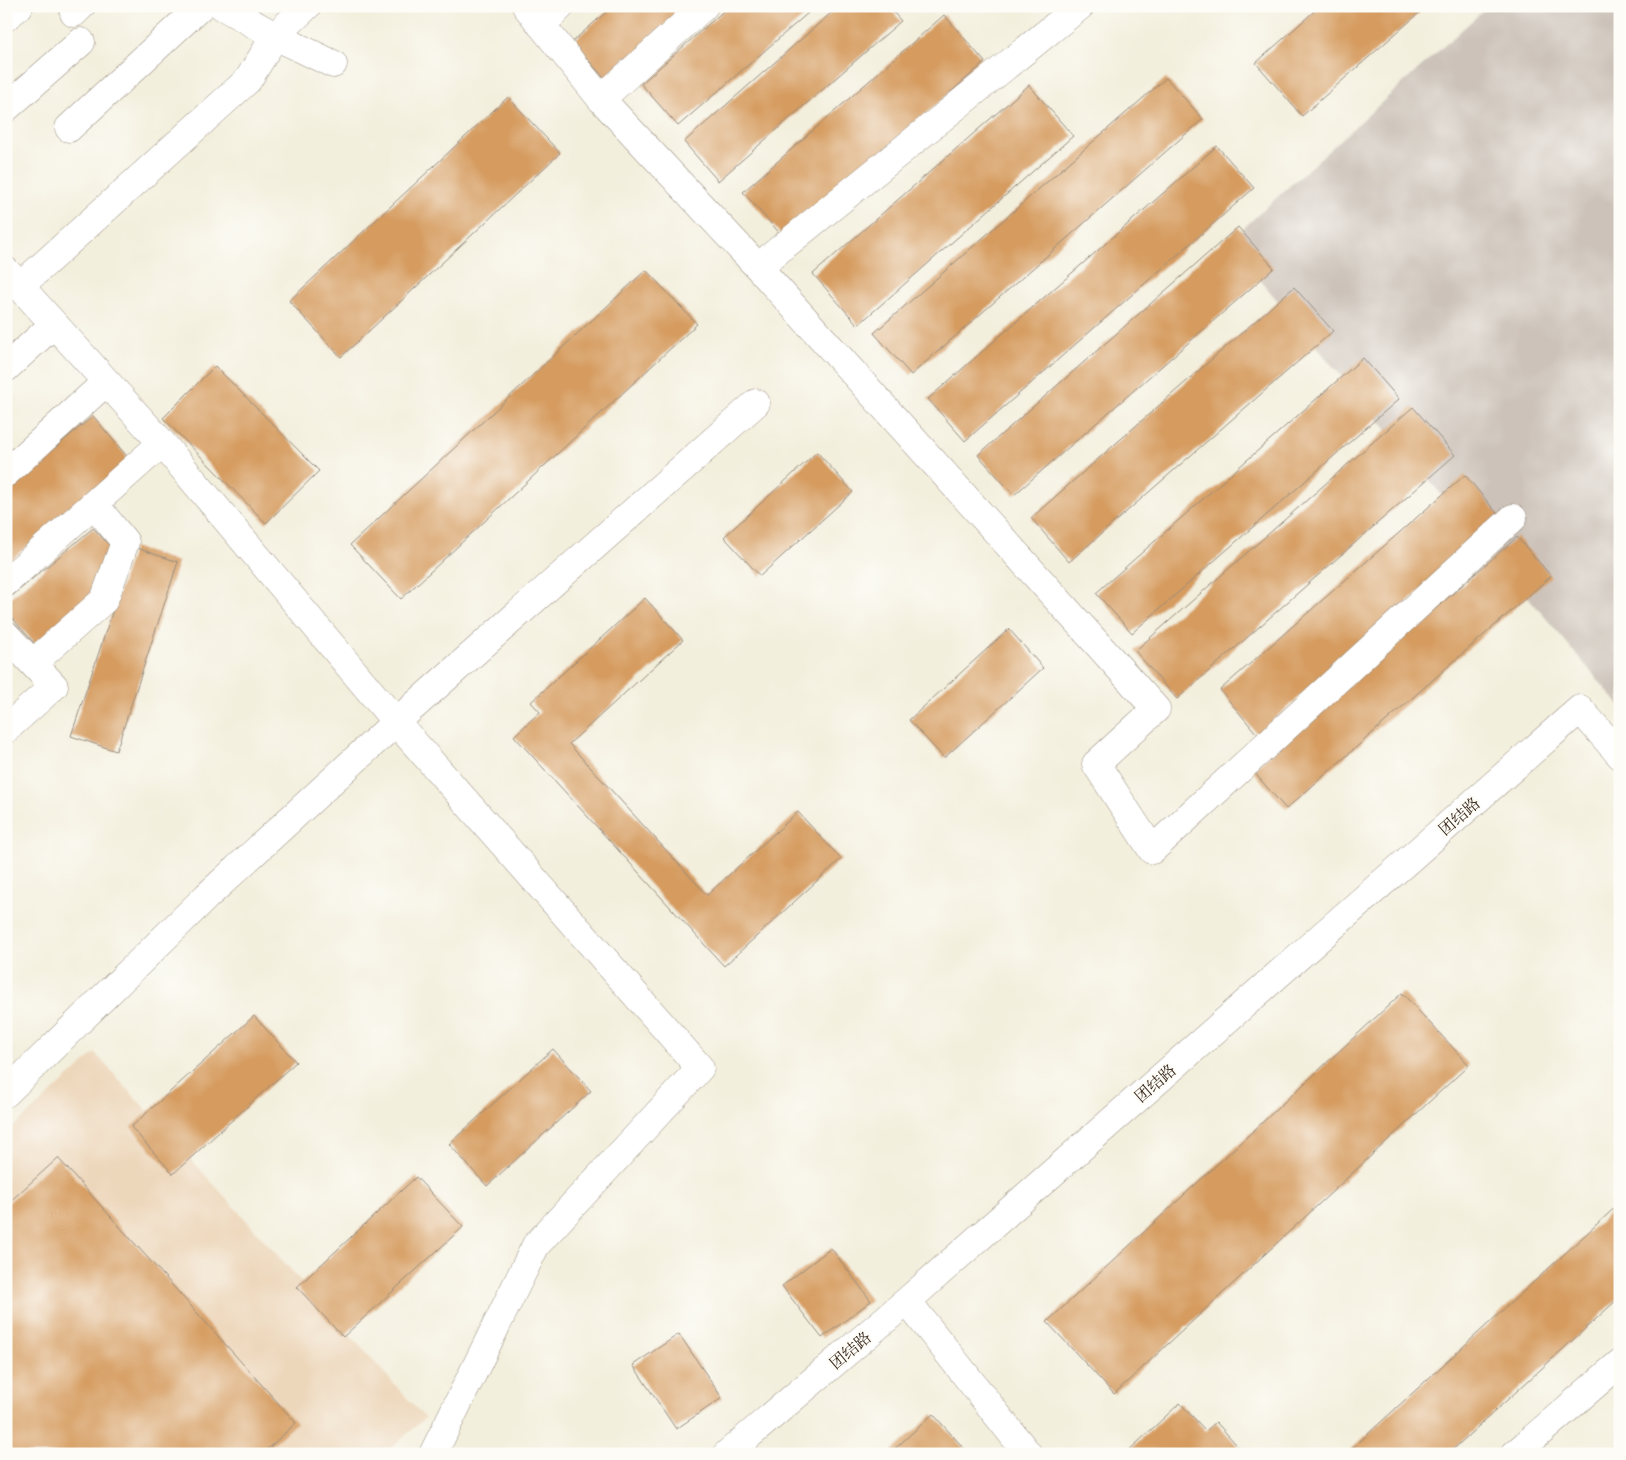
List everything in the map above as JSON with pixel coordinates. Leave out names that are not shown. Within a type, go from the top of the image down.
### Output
[{"type":"street","points":[[6,18],[19,6]]},
{"type":"street","points":[[69,128],[201,6]]},
{"type":"street","points":[[222,6],[275,36],[333,64]]},
{"type":"street","points":[[307,6],[275,36],[248,80],[13,279],[162,444],[396,722],[700,1068],[536,1245],[433,1454]]},
{"type":"street","points":[[561,6],[533,16],[601,99],[758,267],[1156,709],[1096,764],[1152,850],[1513,518]]},
{"type":"street","points":[[601,99],[704,6]]},
{"type":"street","points":[[758,267],[1080,6]]},
{"type":"street","points":[[6,108],[81,42]]},
{"type":"street","points":[[6,368],[54,324]]},
{"type":"street","points":[[6,472],[106,382]]},
{"type":"street","points":[[6,1092],[208,896],[396,722],[756,403]]},
{"type":"street","points":[[6,582],[162,444]]},
{"type":"street","points":[[33,663],[104,600],[125,542],[94,504]]},
{"type":"street","points":[[6,635],[54,686],[6,729]]},
{"type":"street","name":"团结路","points":[[727,1454],[907,1302],[1580,709],[1620,755]]},
{"type":"street","points":[[907,1302],[1028,1454]]},
{"type":"street","points":[[1515,1454],[1620,1362]]},
{"type":"shaded area","points":[[1488,6],[1620,6],[1620,706],[1228,242]]},
{"type":"shaded area","points":[[95,1053],[425,1418],[385,1454],[6,1454],[6,1134]]},
{"type":"building","points":[[613,6],[690,6],[606,80],[572,42]]},
{"type":"building","points":[[729,6],[816,6],[678,126],[641,84]]},
{"type":"building","points":[[839,6],[888,6],[901,21],[718,181],[684,142]]},
{"type":"building","points":[[1320,6],[1427,6],[1302,116],[1256,63]]},
{"type":"building","points":[[944,15],[985,62],[784,238],[743,192]]},
{"type":"building","points":[[1166,78],[1203,119],[911,375],[874,333]]},
{"type":"building","points":[[1029,85],[1073,136],[858,325],[813,274]]},
{"type":"building","points":[[508,97],[560,153],[341,357],[289,301]]},
{"type":"building","points":[[1217,146],[1254,188],[965,441],[928,399]]},
{"type":"building","points":[[1238,227],[1274,268],[1014,495],[978,455]]},
{"type":"building","points":[[646,270],[697,324],[401,599],[350,545]]},
{"type":"building","points":[[1294,287],[1333,331],[1069,562],[1031,518]]},
{"type":"building","points":[[1363,358],[1399,399],[1132,633],[1096,593]]},
{"type":"building","points":[[215,366],[319,471],[266,523],[163,418]]},
{"type":"building","points":[[1413,407],[1455,455],[1177,699],[1135,651]]},
{"type":"building","points":[[93,416],[130,460],[6,564],[6,489]]},
{"type":"building","points":[[817,452],[853,492],[760,576],[724,537]]},
{"type":"building","points":[[1465,475],[1502,519],[1257,734],[1220,690]]},
{"type":"building","points":[[93,528],[111,547],[96,596],[35,644],[6,611],[6,601]]},
{"type":"building","points":[[1517,537],[1551,576],[1286,809],[1252,770]]},
{"type":"building","points":[[134,547],[178,562],[116,751],[71,736]]},
{"type":"building","points":[[645,598],[683,640],[569,744],[707,895],[798,812],[841,859],[724,966],[514,736],[540,712],[531,702]]},
{"type":"building","points":[[1009,629],[1043,668],[944,758],[909,720]]},
{"type":"building","points":[[1402,993],[1469,1065],[1114,1394],[1047,1322]]},
{"type":"building","points":[[254,1016],[296,1062],[173,1174],[131,1127]]},
{"type":"building","points":[[553,1049],[591,1091],[487,1186],[449,1144]]},
{"type":"building","points":[[58,1158],[296,1423],[262,1454],[6,1454],[6,1205]]},
{"type":"building","points":[[416,1177],[463,1227],[343,1337],[297,1287]]},
{"type":"building","points":[[1620,1203],[1620,1297],[1448,1454],[1346,1454]]},
{"type":"building","points":[[831,1248],[871,1301],[822,1338],[782,1286]]},
{"type":"building","points":[[679,1334],[722,1398],[676,1429],[633,1365]]},
{"type":"building","points":[[1180,1403],[1206,1431],[1216,1422],[1245,1454],[1125,1454]]},
{"type":"building","points":[[933,1414],[969,1454],[889,1454]]}]
